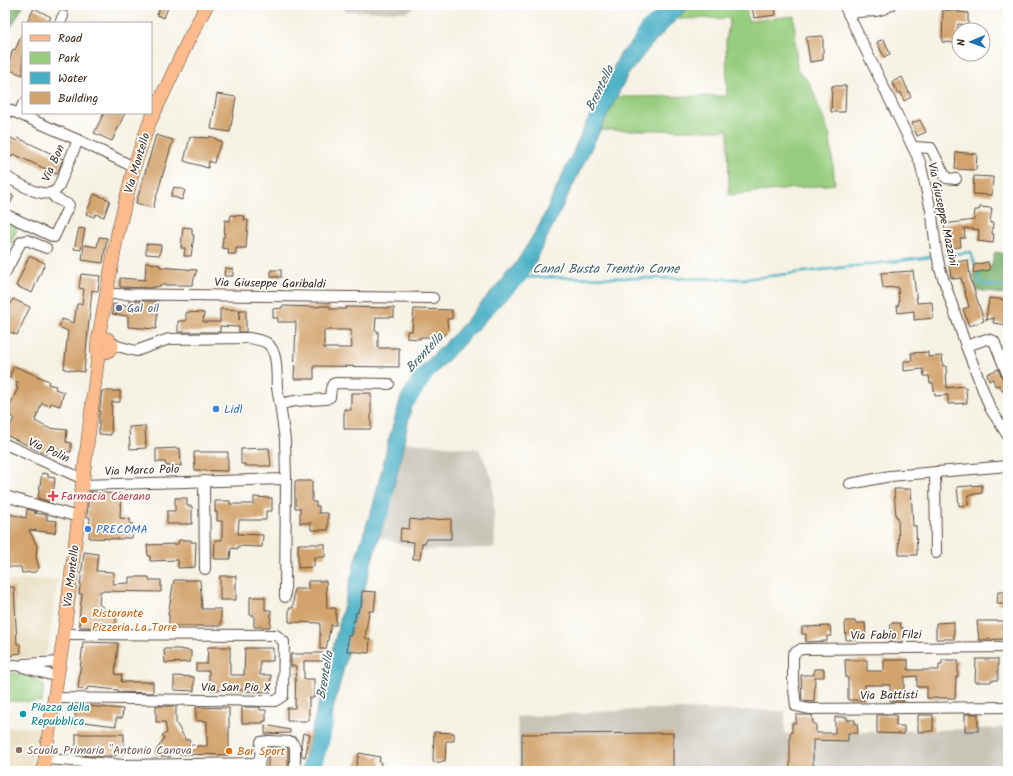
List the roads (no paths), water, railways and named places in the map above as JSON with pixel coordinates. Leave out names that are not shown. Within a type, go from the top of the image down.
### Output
[{"type":"main road","name":"Via Montello","points":[[45,765],[56,698],[82,482],[104,345],[107,294],[117,236],[134,167],[152,118],[207,5]]},
{"type":"street","points":[[846,9],[871,12],[880,11],[891,5]]},
{"type":"street","name":"Via Giuseppe Mazzini","points":[[846,9],[920,162],[932,215],[940,269],[966,346],[990,408],[1008,436]]},
{"type":"street","points":[[19,114],[22,106]]},
{"type":"street","points":[[5,108],[78,140],[134,167]]},
{"type":"street","name":"Via Bon","points":[[5,176],[40,193],[52,193],[58,188],[78,140]]},
{"type":"street","points":[[913,147],[931,148],[946,178],[956,179]]},
{"type":"street","points":[[9,216],[54,237],[70,205],[55,198],[52,193]]},
{"type":"street","points":[[5,272],[21,242],[27,240],[46,248]]},
{"type":"street","name":"Via Giuseppe Garibaldi","points":[[107,294],[433,298]]},
{"type":"street","points":[[104,345],[136,351],[169,339],[249,338],[260,340],[268,344],[274,354],[276,365],[277,387],[285,440],[285,598]]},
{"type":"street","points":[[966,346],[987,339],[994,341],[1008,376]]},
{"type":"street","points":[[280,404],[295,400],[326,399],[330,397],[331,386],[336,383],[389,384]]},
{"type":"street","name":"Via Polin","points":[[5,444],[82,482]]},
{"type":"street","points":[[850,484],[890,476],[1008,466]]},
{"type":"street","points":[[935,472],[936,553]]},
{"type":"street","name":"Via Marco Polo","points":[[82,482],[286,479]]},
{"type":"street","points":[[204,481],[205,569]]},
{"type":"street","points":[[5,496],[78,517]]},
{"type":"street","name":"Via San Pio X","points":[[56,698],[275,701],[283,696],[284,642],[276,635],[64,634]]},
{"type":"street","name":"Via Fabio Filzi","points":[[793,681],[793,654],[801,649],[1008,647]]},
{"type":"street","points":[[5,666],[60,662]]},
{"type":"street","points":[[16,665],[58,678]]},
{"type":"street","name":"Via Battisti","points":[[793,681],[796,706],[809,709],[1008,707]]},
{"type":"street","points":[[45,765],[124,768],[259,767],[261,742],[269,741],[292,742],[295,747],[295,771]]},
{"type":"water","points":[[668,5],[690,5],[650,47],[627,76],[529,274],[424,386],[411,409],[389,506],[372,560],[317,771],[301,771],[357,554],[374,502],[389,438],[401,397],[416,372],[457,331],[516,263],[540,224],[587,121],[620,54]]},
{"type":"waterway","name":"Brentella","points":[[637,41],[644,28],[671,5]]},
{"type":"waterway","name":"Canal Busta Trentin Corne","points":[[945,255],[971,252],[981,284],[1008,287]]},
{"type":"waterway","name":"Canal Busta Trentin Corne","points":[[510,294],[527,277],[744,279],[932,257]]},
{"type":"waterway","name":"Canal Busta Trentin Corne","points":[[414,403],[435,372]]},
{"type":"waterway","name":"Canal Busta Trentin Corne","points":[[383,522],[389,510],[393,491]]},
{"type":"waterway","name":"Brentella","points":[[315,771],[325,741],[329,721]]},
{"type":"place","name":"Gal oil","points":[[119,308]]},
{"type":"place","name":"Lidl","points":[[216,409]]},
{"type":"place","name":"Farmacia Caerano","points":[[53,496]]},
{"type":"place","name":"PRECOMA","points":[[88,529]]},
{"type":"place","name":"Ristorante Pizzeria La Torre","points":[[84,620]]},
{"type":"place","name":"Piazza della Repubblica","points":[[23,714]]},
{"type":"place","name":"Scuola Primaria \"Antonio Canova\"","points":[[19,750]]},
{"type":"place","name":"Bar Sport","points":[[229,751]]}]
